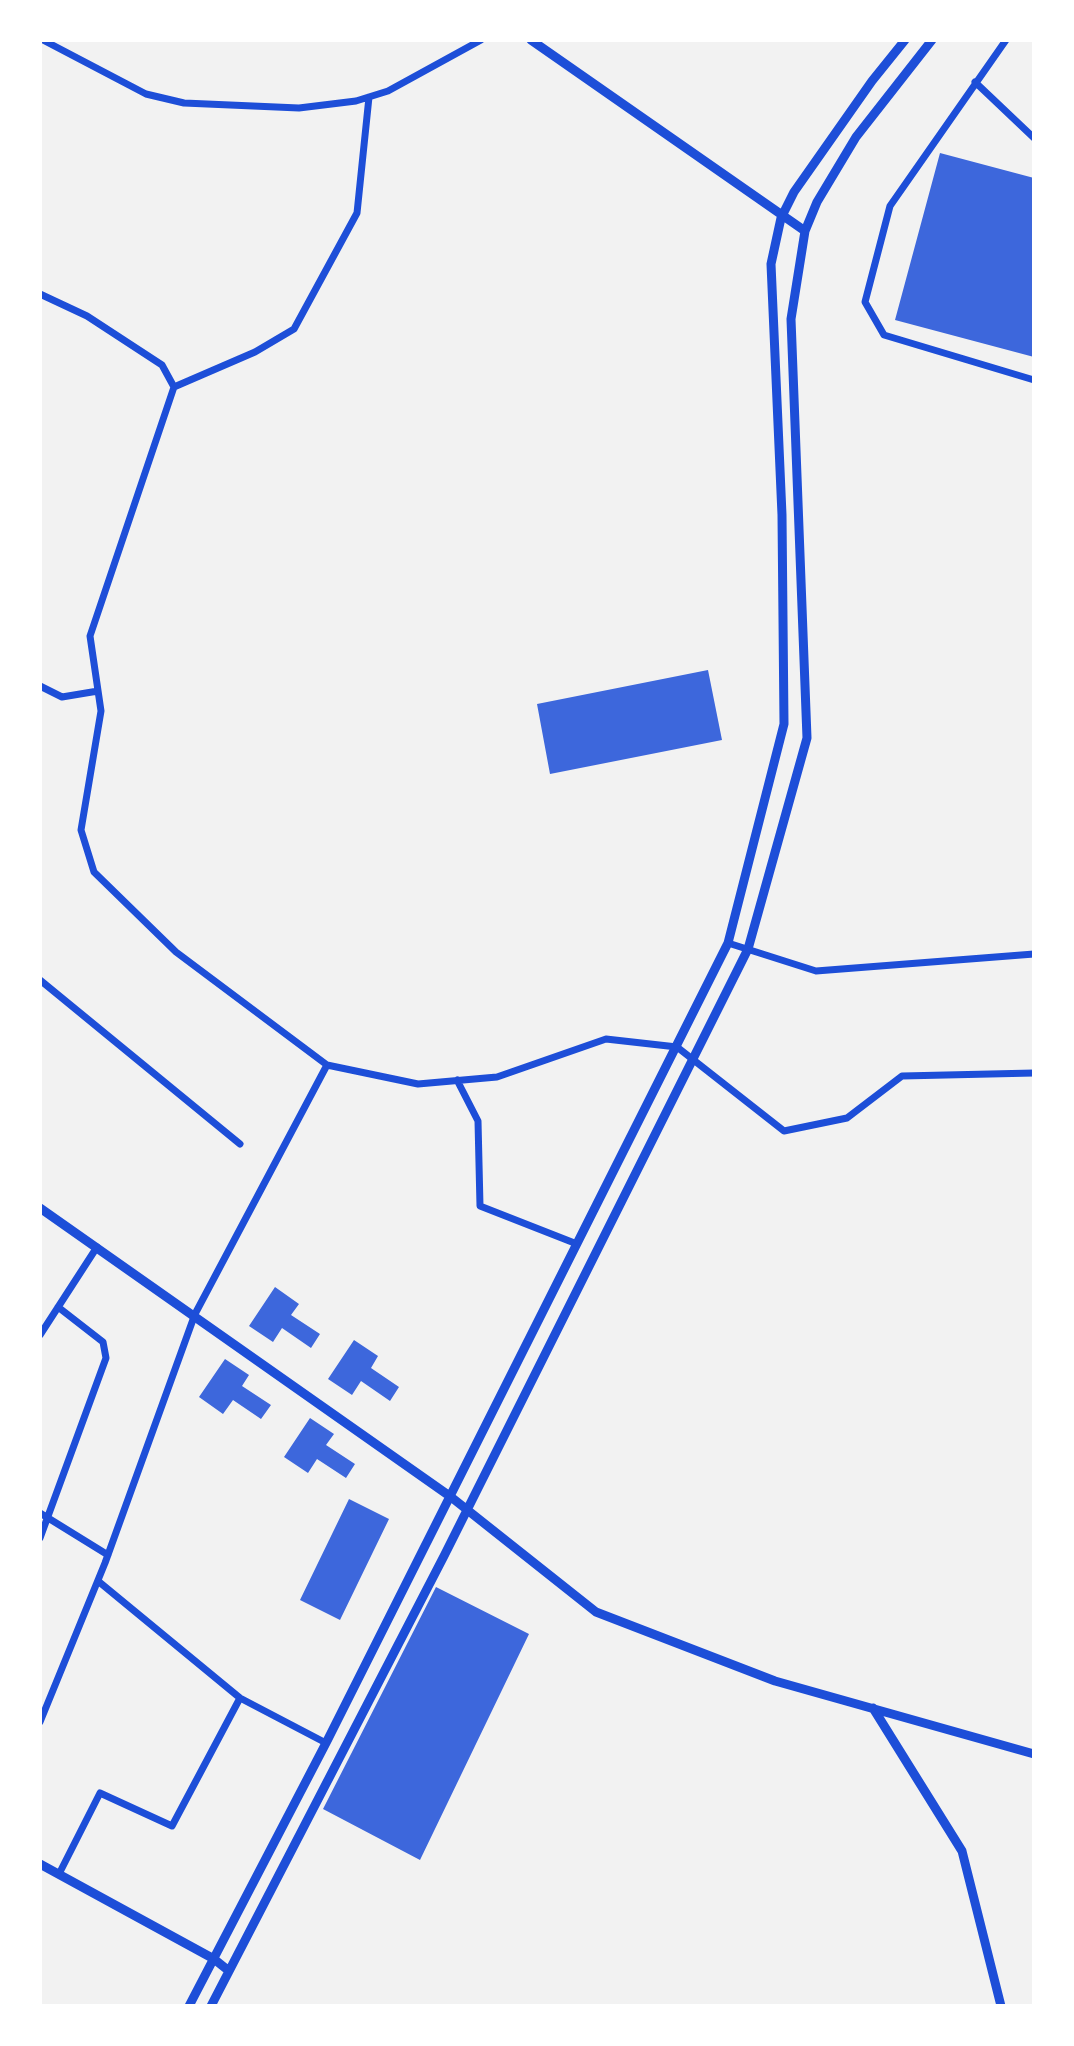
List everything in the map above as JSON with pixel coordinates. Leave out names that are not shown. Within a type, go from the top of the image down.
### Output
[{"type":"street","points":[[43,40],[146,94],[184,103],[299,108],[388,91],[481,40]]},
{"type":"street","points":[[531,40],[781,218],[805,231]]},
{"type":"street","points":[[189,2006],[451,1497],[728,943],[784,724],[782,515],[771,264],[781,218],[794,192],[872,81],[905,40]]},
{"type":"street","points":[[211,2006],[467,1510],[748,949],[807,738],[791,319],[805,231],[817,202],[856,137],[932,40]]},
{"type":"street","points":[[1006,40],[890,206],[865,302],[884,335],[1034,380]]},
{"type":"street","points":[[975,82],[1034,138]]},
{"type":"street","points":[[174,387],[255,352],[294,329],[357,213],[369,97]]},
{"type":"street","points":[[40,294],[87,316],[162,365],[174,387],[90,636],[101,711],[81,830],[94,872],[176,952],[327,1065],[418,1084],[497,1077],[606,1039],[677,1047],[784,1131],[847,1118],[902,1076],[1034,1073]]},
{"type":"street","points":[[40,686],[62,697],[98,691]]},
{"type":"street","points":[[728,943],[816,971],[1034,954]]},
{"type":"street","points":[[40,980],[240,1144]]},
{"type":"street","points":[[40,1722],[108,1555],[195,1314],[327,1065]]},
{"type":"street","points":[[457,1080],[478,1121],[480,1206],[577,1244]]},
{"type":"street","points":[[40,1208],[195,1314],[451,1497],[596,1612],[775,1681],[1034,1754]]},
{"type":"street","points":[[40,1335],[97,1247]]},
{"type":"street","points":[[40,1538],[106,1358],[103,1342],[58,1307]]},
{"type":"street","points":[[40,1513],[108,1555]]},
{"type":"street","points":[[98,1581],[240,1698],[326,1743]]},
{"type":"street","points":[[59,1874],[100,1793],[172,1826],[240,1698]]},
{"type":"street","points":[[873,1707],[962,1851],[1001,2006]]},
{"type":"street","points":[[40,1864],[214,1959],[229,1971]]},
{"type":"building","points":[[940,153],[1034,178],[1034,357],[895,320]]},
{"type":"building","points":[[708,670],[722,740],[550,774],[537,704]]},
{"type":"building","points":[[275,1287],[299,1304],[291,1315],[320,1334],[311,1348],[282,1328],[273,1342],[249,1326]]},
{"type":"building","points":[[354,1340],[378,1356],[371,1368],[399,1387],[390,1401],[361,1381],[352,1395],[328,1379]]},
{"type":"building","points":[[225,1359],[249,1375],[242,1386],[271,1405],[261,1419],[233,1400],[223,1414],[199,1397]]},
{"type":"building","points":[[310,1418],[334,1434],[326,1445],[355,1464],[346,1478],[317,1459],[308,1473],[284,1457]]},
{"type":"building","points":[[349,1499],[389,1519],[340,1620],[300,1600]]},
{"type":"building","points":[[436,1587],[529,1634],[420,1860],[323,1809]]}]
